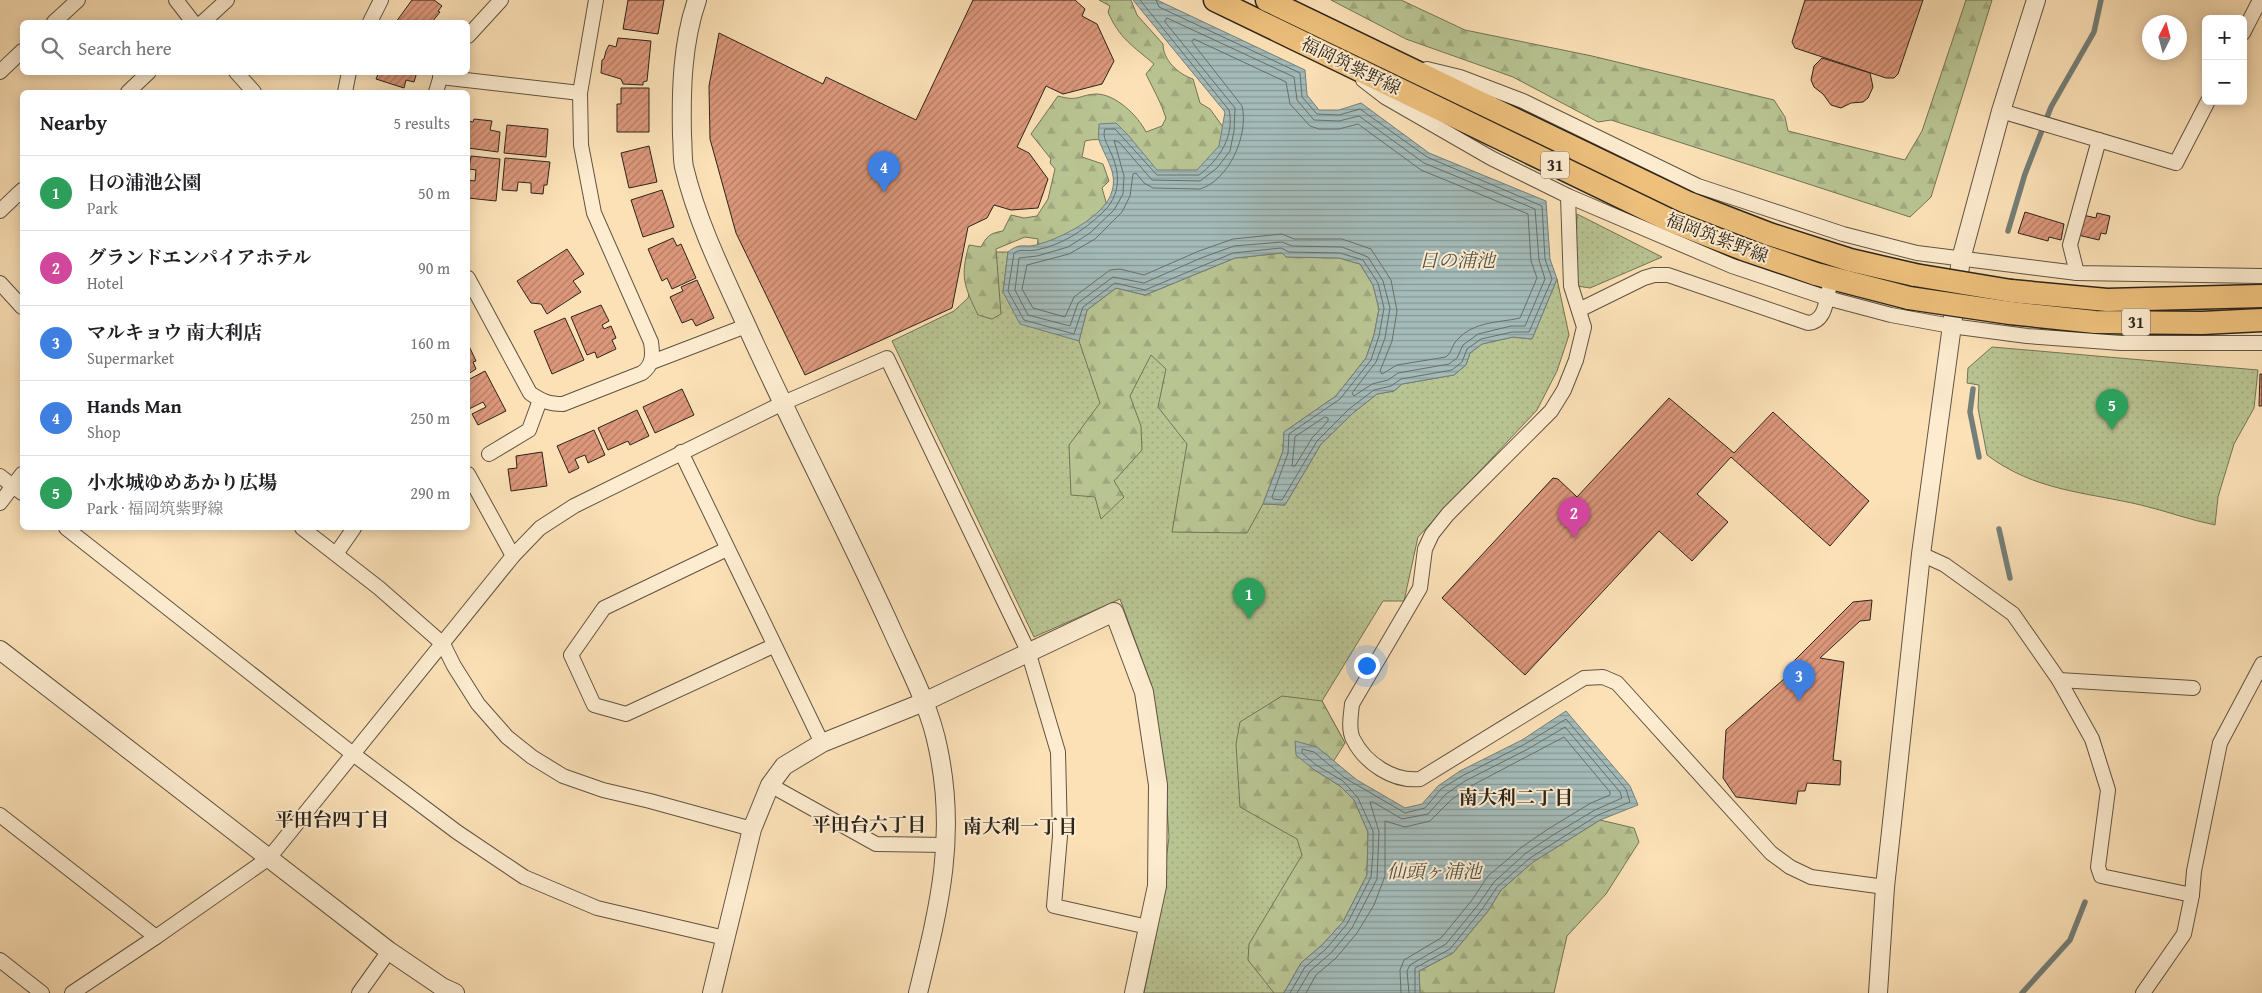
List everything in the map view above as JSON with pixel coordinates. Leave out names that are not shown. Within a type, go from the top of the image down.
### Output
[{"type":"main road","name":"福岡筑紫野線","points":[[1215,0],[1670,220],[1742,249],[1816,274],[1909,298],[2010,302],[2262,296]]},
{"type":"main road","name":"福岡筑紫野線","points":[[1267,0],[1400,62],[1686,202],[1769,234],[1841,257],[1915,275],[2010,302],[2095,322],[2202,323],[2262,320]]},
{"type":"street","points":[[56,20],[78,0]]},
{"type":"street","points":[[176,0],[191,20]]},
{"type":"street","points":[[205,20],[227,0]]},
{"type":"street","points":[[371,20],[381,0]]},
{"type":"street","points":[[470,34],[501,0]]},
{"type":"street","points":[[470,282],[530,392],[540,400],[551,404],[563,404],[642,373],[648,369],[652,362],[651,342],[594,213],[581,145],[580,93],[596,0]]},
{"type":"street","points":[[697,0],[687,39],[681,101],[684,165],[701,224],[781,404],[882,608],[924,702],[938,746],[946,797],[947,845],[937,915],[918,993]]},
{"type":"street","points":[[1878,993],[1885,887],[1921,554],[1961,259],[2001,111],[2036,0]]},
{"type":"street","points":[[2247,25],[2260,0]]},
{"type":"street","points":[[0,72],[20,53]]},
{"type":"street","points":[[1332,57],[1385,97],[1491,158],[1568,196],[1732,266],[1828,294],[1890,315],[1951,326],[2027,336],[2121,343],[2262,343]]},
{"type":"street","points":[[1400,62],[1460,77],[1523,101],[1698,186],[1842,238],[1961,259],[2077,273],[2262,276]]},
{"type":"street","points":[[130,90],[146,75]]},
{"type":"street","points":[[239,75],[252,90]]},
{"type":"street","points":[[344,90],[348,75]]},
{"type":"street","points":[[437,90],[441,75],[580,93]]},
{"type":"street","points":[[2001,111],[2176,162],[2206,105]]},
{"type":"street","points":[[2077,273],[2070,245],[2099,140]]},
{"type":"street","points":[[0,211],[20,192]]},
{"type":"street","points":[[1568,196],[1571,286],[1584,327],[1576,360],[1564,390],[1551,411],[1448,514],[1432,534],[1425,549],[1420,588],[1352,704],[1350,720],[1353,738],[1371,761],[1383,771],[1409,780],[1420,779],[1584,678],[1603,677],[1618,683],[1771,853],[1790,867],[1811,876],[1885,887]]},
{"type":"street","points":[[1580,310],[1644,278],[1654,275],[1668,275],[1808,323],[1818,321],[1828,294]]},
{"type":"street","points":[[0,283],[20,305]]},
{"type":"street","points":[[652,362],[746,326]]},
{"type":"street","points":[[72,993],[269,858],[513,556],[540,528],[574,506],[681,452],[781,404],[887,358],[1028,651],[1058,752],[1060,836],[1054,906],[1148,927]]},
{"type":"street","points":[[489,454],[529,430],[540,400]]},
{"type":"street","points":[[681,452],[773,646],[822,743]]},
{"type":"street","points":[[0,476],[18,490],[0,503]]},
{"type":"street","points":[[470,478],[513,556]]},
{"type":"street","points":[[305,530],[443,644],[454,666],[478,704],[507,737],[532,757],[563,776],[603,790],[752,829]]},
{"type":"street","points":[[336,554],[353,530]]},
{"type":"street","points":[[83,533],[353,754],[457,832],[524,876],[597,908],[725,938]]},
{"type":"street","points":[[727,549],[604,608],[571,655],[594,705],[626,714],[773,646]]},
{"type":"street","points":[[1921,554],[1945,565],[2013,614],[2058,680],[2092,739],[2108,790],[2098,867],[2101,876],[2192,894]]},
{"type":"street","points":[[712,993],[752,829],[770,785],[784,766],[822,743],[924,702],[1028,651],[1114,612],[1144,692],[1158,785],[1157,886],[1134,993]]},
{"type":"street","points":[[0,650],[388,951],[442,987],[455,993]]},
{"type":"street","points":[[2143,993],[2184,934],[2192,894],[2194,870],[2220,743],[2262,664]]},
{"type":"street","points":[[2058,680],[2194,688]]},
{"type":"street","points":[[770,785],[876,844],[947,845]]},
{"type":"street","points":[[0,815],[156,937]]},
{"type":"street","points":[[359,993],[388,951]]},
{"type":"street","points":[[0,960],[42,993]]},
{"type":"green space","points":[[1099,0],[1131,0],[1137,15],[1163,44],[1166,56],[1172,66],[1182,74],[1193,79],[1200,103],[1210,109],[1228,134],[1209,168],[1171,186],[1142,161],[1120,146],[1097,140],[1085,141],[1082,157],[1103,164],[1109,181],[1102,188],[1111,219],[1037,250],[1038,239],[1025,237],[996,249],[1001,314],[992,319],[978,315],[969,296],[964,274],[969,245],[981,247],[989,236],[1003,231],[1011,215],[1024,218],[1037,216],[1048,199],[1055,169],[1050,163],[1051,159],[1031,134],[1058,96],[1075,98],[1096,94],[1104,95],[1126,107],[1138,119],[1146,132],[1162,126],[1166,118],[1146,74],[1154,64],[1122,35],[1108,12],[1110,6]]},
{"type":"green space","points":[[1331,0],[1401,0],[1465,30],[1592,56],[1774,100],[1785,117],[1788,131],[1905,160],[1922,131],[1966,0],[1992,0],[1931,197],[1910,217],[1611,120],[1598,122],[1513,77],[1406,39]]},
{"type":"green space","points":[[1577,214],[1662,257],[1590,288],[1577,286]]},
{"type":"green space","points":[[979,252],[1008,252],[1003,292],[1116,288],[1264,504],[1285,505],[1321,444],[1353,413],[1377,394],[1394,391],[1402,384],[1454,375],[1466,365],[1470,353],[1482,344],[1513,337],[1532,339],[1557,279],[1569,335],[1557,371],[1537,410],[1418,537],[1404,601],[1383,601],[1322,701],[1345,743],[1313,769],[1301,963],[1284,993],[1144,993],[1157,930],[1169,837],[1164,766],[1151,684],[1120,599],[1034,637],[892,341],[954,311],[968,298]]},
{"type":"green space","points":[[1282,253],[1286,257],[1339,258],[1360,264],[1373,285],[1379,309],[1374,335],[1366,358],[1336,396],[1284,432],[1283,451],[1263,504],[1247,533],[1172,532],[1187,444],[1158,407],[1166,369],[1151,355],[1130,396],[1141,426],[1142,450],[1114,481],[1124,497],[1101,519],[1095,497],[1071,495],[1069,445],[1100,403],[1079,341],[1087,310],[1116,288],[1145,295],[1235,258]]},
{"type":"green space","points":[[1992,347],[2258,370],[2254,408],[2234,444],[2218,497],[2215,525],[2141,505],[2061,489],[2023,476],[1987,455],[1978,408],[1979,385],[1967,383],[1968,368]]},
{"type":"green space","points":[[1282,696],[1322,701],[1345,743],[1333,762],[1317,747],[1313,769],[1340,786],[1354,800],[1368,832],[1367,875],[1343,922],[1322,945],[1301,963],[1284,993],[1274,993],[1248,960],[1249,944],[1302,855],[1297,839],[1240,807],[1236,744],[1240,722]]},
{"type":"green space","points":[[1600,820],[1634,828],[1639,842],[1606,894],[1567,936],[1554,993],[1420,993],[1419,971],[1453,953],[1488,911],[1501,890],[1533,862]]},
{"type":"water","name":"日の浦池","points":[[1133,0],[1157,0],[1305,70],[1307,95],[1319,110],[1339,110],[1361,103],[1429,153],[1546,201],[1550,259],[1557,279],[1532,339],[1513,337],[1482,344],[1470,353],[1466,365],[1454,375],[1402,384],[1394,391],[1377,394],[1353,413],[1321,444],[1285,505],[1263,504],[1283,451],[1284,432],[1336,396],[1366,358],[1374,335],[1379,309],[1373,285],[1360,264],[1339,258],[1286,257],[1282,253],[1235,258],[1145,295],[1116,288],[1087,310],[1079,341],[1020,324],[1003,292],[1008,252],[1019,246],[1032,246],[1046,242],[1069,232],[1092,217],[1108,200],[1112,191],[1113,177],[1110,164],[1099,140],[1099,124],[1116,123],[1157,170],[1197,170],[1219,146],[1225,112]]},
{"type":"water","name":"仙頭ヶ浦池","points":[[1566,711],[1630,786],[1638,805],[1600,820],[1533,862],[1501,890],[1488,911],[1453,953],[1419,971],[1420,993],[1284,993],[1301,963],[1322,945],[1343,922],[1367,875],[1368,832],[1354,800],[1340,786],[1313,769],[1296,755],[1295,741],[1317,747],[1357,780],[1405,808],[1422,804],[1438,786],[1460,771],[1522,740]]},
{"type":"building","points":[[412,0],[434,0],[442,6],[434,20],[397,20]]},
{"type":"building","points":[[628,0],[664,0],[658,34],[623,29]]},
{"type":"building","points":[[973,0],[1075,0],[1085,9],[1082,16],[1097,24],[1114,61],[1102,84],[1063,94],[1046,86],[1017,147],[1029,153],[1048,179],[1038,208],[1011,210],[994,205],[987,218],[968,227],[952,308],[805,375],[736,233],[710,139],[709,86],[719,33],[823,84],[826,77],[916,120]]},
{"type":"building","points":[[1805,0],[1923,0],[1898,74],[1894,78],[1886,78],[1795,48],[1792,42]]},
{"type":"building","points":[[618,38],[651,41],[647,81],[643,82],[643,85],[623,84],[621,79],[601,73],[602,60],[606,51],[609,45],[616,47]]},
{"type":"building","points":[[1822,58],[1870,73],[1873,87],[1868,98],[1863,102],[1851,103],[1841,108],[1831,105],[1823,94],[1814,87],[1811,80],[1814,66]]},
{"type":"building","points":[[378,75],[416,75],[414,82],[406,80],[404,88],[376,79]]},
{"type":"building","points":[[621,88],[649,88],[649,132],[617,132],[617,104],[621,104]]},
{"type":"building","points":[[474,119],[492,121],[490,130],[500,132],[498,152],[470,148],[470,121],[473,122]]},
{"type":"building","points":[[507,125],[548,129],[546,157],[504,153]]},
{"type":"building","points":[[649,146],[657,182],[629,188],[621,153]]},
{"type":"building","points":[[471,156],[500,159],[496,201],[470,198],[470,180],[475,181],[476,170],[470,169]]},
{"type":"building","points":[[505,158],[550,162],[547,185],[544,185],[543,194],[531,193],[531,183],[518,182],[517,191],[502,190]]},
{"type":"building","points":[[662,190],[674,227],[643,237],[631,200]]},
{"type":"building","points":[[2025,212],[2064,224],[2061,240],[2049,237],[2048,241],[2018,233]]},
{"type":"building","points":[[2097,213],[2110,216],[2106,234],[2101,233],[2099,240],[2078,235],[2083,215],[2096,218]]},
{"type":"building","points":[[673,238],[677,246],[681,244],[696,278],[672,289],[667,278],[662,281],[648,249]]},
{"type":"building","points":[[567,249],[584,274],[573,281],[581,292],[547,314],[541,304],[531,303],[517,281]]},
{"type":"building","points":[[697,280],[714,318],[696,326],[692,319],[682,323],[670,297],[683,291],[681,287]]},
{"type":"building","points":[[601,305],[609,321],[602,325],[604,329],[611,326],[616,338],[612,340],[616,349],[597,358],[595,352],[587,355],[571,317]]},
{"type":"building","points":[[565,318],[584,360],[552,374],[534,331]]},
{"type":"building","points":[[470,348],[476,361],[473,362],[476,369],[470,373]]},
{"type":"building","points":[[485,371],[506,411],[478,425],[472,414],[486,407],[483,402],[470,408],[470,379]]},
{"type":"building","points":[[2260,374],[2262,374],[2262,406],[2259,406]]},
{"type":"building","points":[[682,389],[694,415],[655,433],[643,407]]},
{"type":"building","points":[[1669,398],[1734,453],[1773,412],[1869,501],[1830,546],[1731,457],[1697,494],[1728,522],[1692,561],[1659,531],[1525,675],[1442,598],[1553,478],[1558,479],[1577,497]]},
{"type":"building","points":[[637,410],[649,436],[630,445],[628,441],[608,450],[598,428]]},
{"type":"building","points":[[594,430],[605,455],[588,463],[585,455],[575,459],[579,468],[569,473],[557,446]]},
{"type":"building","points":[[542,452],[547,486],[511,491],[508,469],[517,468],[516,456]]},
{"type":"building","points":[[1872,600],[1870,620],[1860,621],[1820,658],[1844,662],[1833,760],[1841,761],[1840,785],[1807,783],[1805,791],[1798,791],[1796,804],[1736,797],[1723,778],[1726,730],[1792,672],[1795,660],[1853,602]]},
{"type":"waterway","points":[[2008,231],[2025,174],[2051,107],[2094,32],[2101,0]]},
{"type":"waterway","points":[[1973,389],[1970,412],[1979,457]]},
{"type":"waterway","points":[[1999,529],[2010,578]]},
{"type":"waterway","points":[[2022,993],[2070,940],[2085,902]]},
{"type":"place","name":"Hands Man","points":[[884,192]]},
{"type":"place","name":"小水城ゆめあかり広場","points":[[2112,430]]},
{"type":"place","name":"グランドエンパイアホテル","points":[[1574,538]]},
{"type":"place","name":"日の浦池公園","points":[[1249,619]]},
{"type":"place","name":"マルキョウ 南大利店","points":[[1799,701]]},
{"type":"district","name":"南大利二丁目","points":[[1516,797]]},
{"type":"district","name":"平田台四丁目","points":[[332,819]]},
{"type":"district","name":"平田台六丁目","points":[[869,824]]},
{"type":"district","name":"南大利一丁目","points":[[1020,826]]}]
